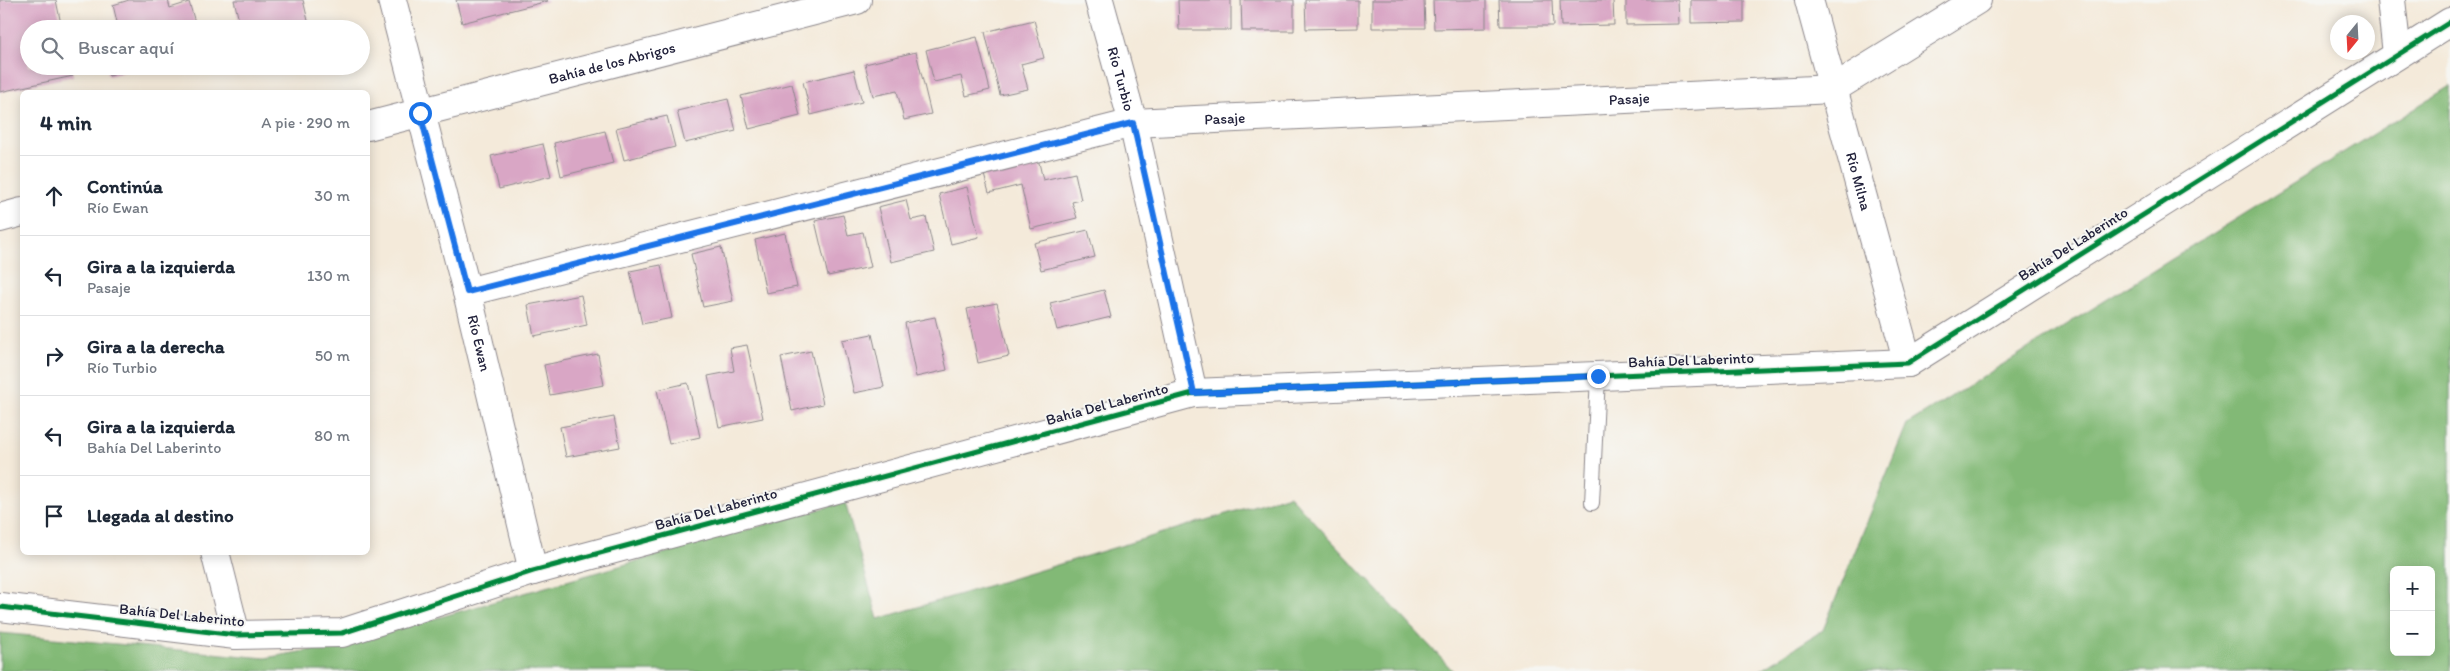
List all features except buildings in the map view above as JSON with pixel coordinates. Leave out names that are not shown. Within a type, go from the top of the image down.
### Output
[{"type":"street","name":"Río Ewan","points":[[392,0],[467,292],[533,571]]},
{"type":"street","name":"Bahía de los Abrigos","points":[[370,126],[857,0]]},
{"type":"street","name":"Río Turbio","points":[[1099,0],[1133,123],[1194,393]]},
{"type":"street","name":"Río Milna","points":[[1809,0],[1908,363]]},
{"type":"street","name":"Pasaje","points":[[467,292],[1133,123],[1833,89],[1977,0]]},
{"type":"street","points":[[2391,0],[2397,54]]},
{"type":"street","name":"Bahía Del Laberinto","points":[[0,607],[236,636],[342,633],[533,571],[1194,393],[1908,363],[2450,22]]},
{"type":"street","points":[[0,218],[20,213]]},
{"type":"street","points":[[216,555],[236,636]]},
{"type":"lane","points":[[1592,503],[1598,376]]},
{"type":"green space","points":[[2450,86],[2450,671],[1759,671],[1823,630],[1907,424]]},
{"type":"green space","points":[[1289,495],[1453,671],[0,671],[0,633],[265,658],[345,644],[845,502],[878,619]]},
{"type":"cycle path","points":[[0,607],[236,635],[342,633],[533,571],[1193,393],[1908,363],[2450,22]]},
{"type":"route","points":[[420,113],[467,292],[1133,123],[1194,393],[1598,376]]}]
